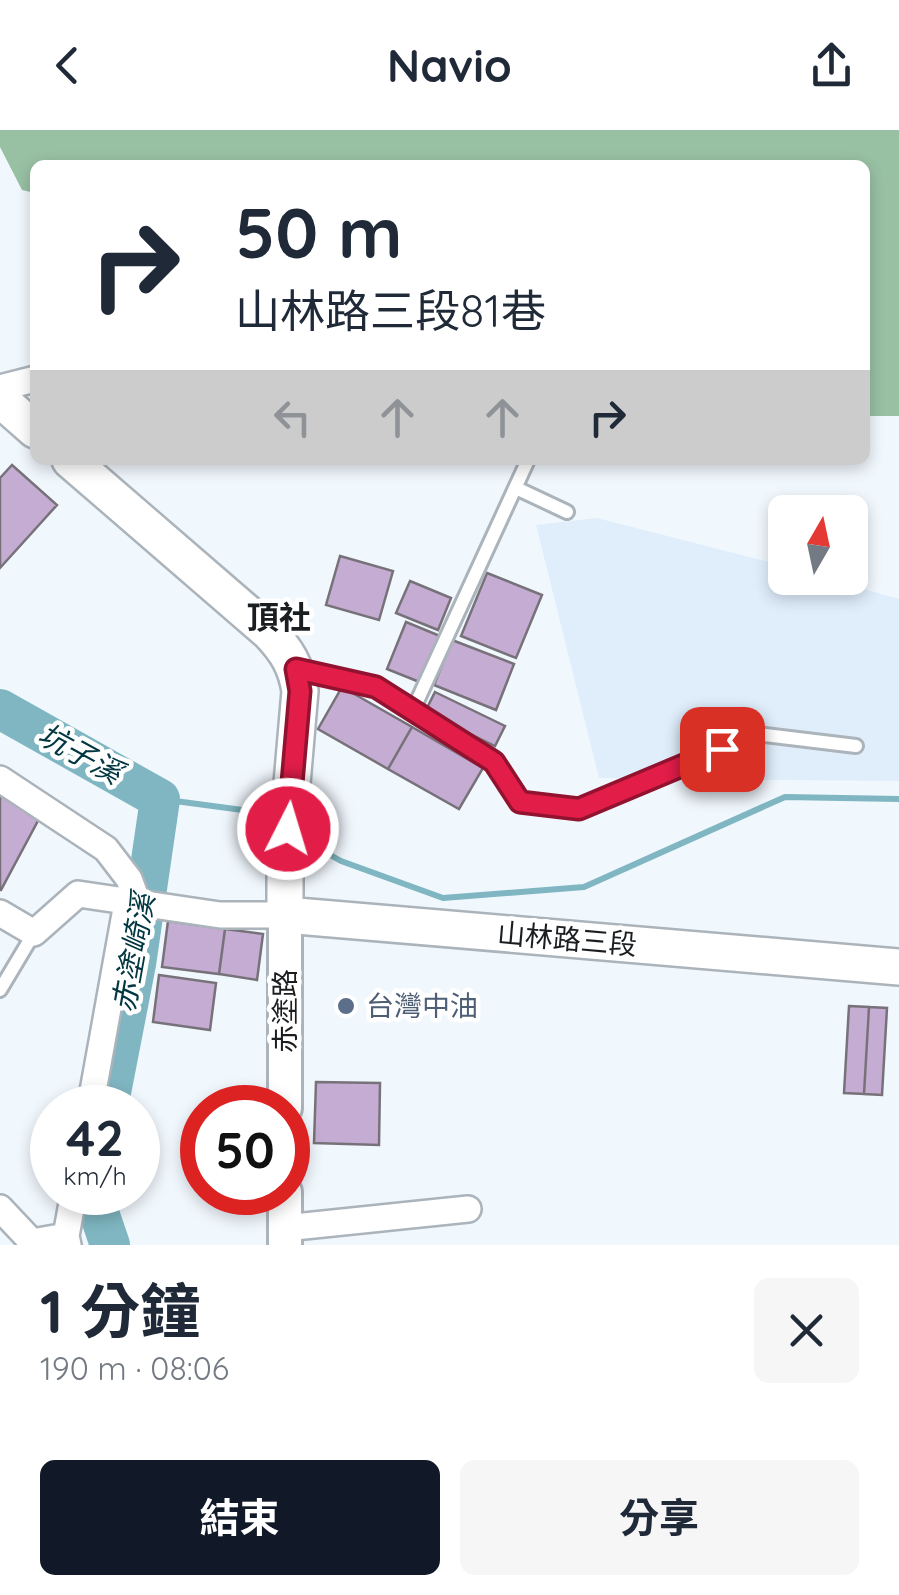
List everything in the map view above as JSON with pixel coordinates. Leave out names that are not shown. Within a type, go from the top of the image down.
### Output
[{"type":"main road","points":[[0,399],[30,426]]},
{"type":"main road","points":[[76,465],[269,632],[286,650],[296,669],[300,691],[285,864],[286,915]]},
{"type":"main road","name":"山林路三段","points":[[286,915],[899,967]]},
{"type":"street","points":[[0,388],[30,379]]},
{"type":"street","points":[[0,779],[106,849],[129,879],[132,903],[95,1085]]},
{"type":"street","points":[[0,912],[34,933],[78,894],[220,915],[286,915]]},
{"type":"street","name":"赤塗路","points":[[285,1085],[286,915]]},
{"type":"street","points":[[0,1208],[31,1244],[67,1240],[71,1215]]},
{"type":"street","points":[[285,1237],[468,1209]]},
{"type":"lane","points":[[413,710],[526,465]]},
{"type":"lane","points":[[516,488],[567,512]]},
{"type":"lane","points":[[296,669],[376,687],[494,762],[520,802],[579,809],[758,734],[856,746]]},
{"type":"lane","points":[[0,990],[34,933]]},
{"type":"shaded area","points":[[597,518],[768,562],[768,595],[868,595],[868,590],[899,599],[899,781],[599,778],[536,525]]},
{"type":"green space","points":[[0,130],[899,130],[899,416],[870,416],[870,160],[30,160],[30,192],[22,190],[0,147]]},
{"type":"building","points":[[12,465],[57,505],[0,568],[0,478]]},
{"type":"building","points":[[340,556],[393,571],[379,620],[326,605]]},
{"type":"building","points":[[487,573],[542,595],[516,658],[461,636]]},
{"type":"building","points":[[410,581],[451,598],[438,630],[396,613]]},
{"type":"building","points":[[406,622],[440,636],[422,683],[387,669]]},
{"type":"building","points":[[452,640],[514,664],[496,710],[434,685]]},
{"type":"building","points":[[342,687],[412,727],[388,769],[318,729]]},
{"type":"building","points":[[435,692],[505,726],[495,746],[425,712]]},
{"type":"building","points":[[412,727],[483,768],[459,809],[388,769]]},
{"type":"building","points":[[0,795],[40,817],[1,890],[0,890]]},
{"type":"building","points":[[168,921],[225,929],[219,974],[162,967]]},
{"type":"building","points":[[225,929],[263,934],[257,980],[219,974]]},
{"type":"building","points":[[159,975],[216,983],[210,1030],[153,1022]]},
{"type":"building","points":[[849,1006],[869,1007],[864,1094],[844,1093]]},
{"type":"building","points":[[869,1007],[887,1008],[882,1095],[864,1094]]},
{"type":"building","points":[[316,1082],[380,1083],[379,1145],[314,1143]]},
{"type":"waterway","name":"赤塗崎溪","points":[[0,709],[160,799],[136,964],[112,1085]]},
{"type":"waterway","points":[[298,837],[341,861],[443,898],[584,887],[785,797],[899,799]]},
{"type":"waterway","points":[[160,799],[250,811],[278,826]]},
{"type":"waterway","name":"赤塗崎溪","points":[[100,1215],[110,1245]]},
{"type":"place","name":"台灣中油","points":[[346,1006]]},
{"type":"district","name":"頂社","points":[[279,618]]},
{"type":"route","points":[[288,829],[300,691],[296,669],[376,687],[494,762],[520,802],[579,809],[722,749]]},
{"type":"water label","name":"坑子溪","points":[[80,754]]}]
